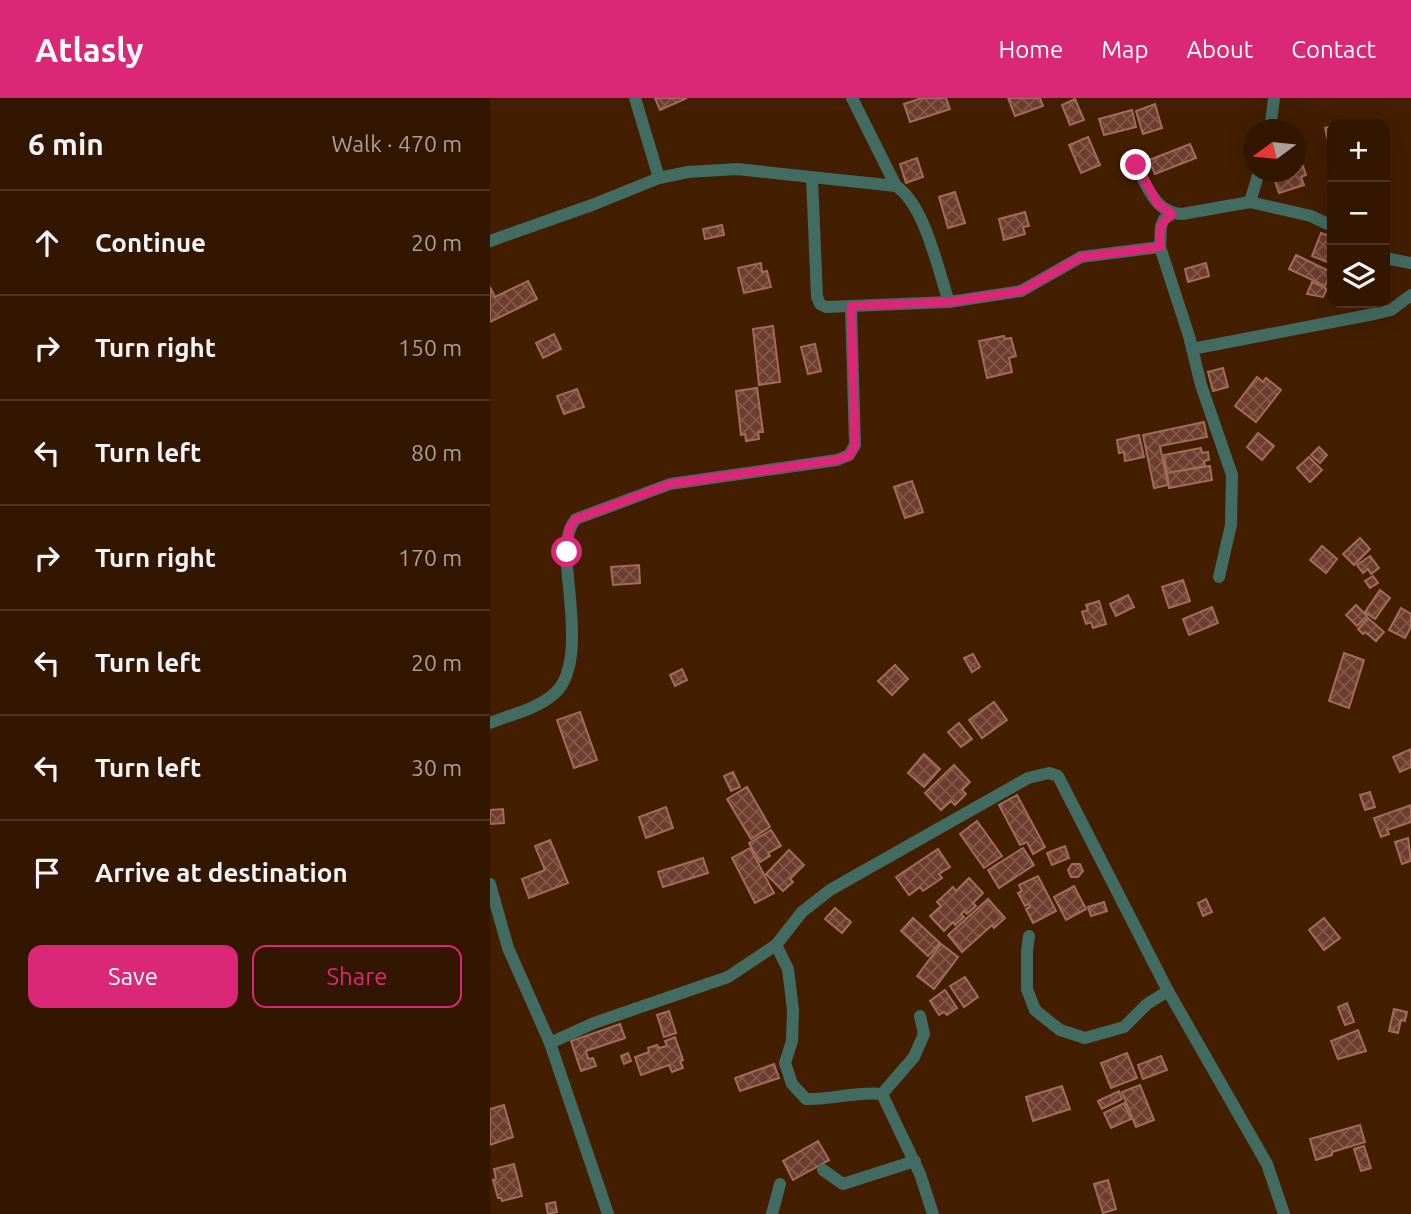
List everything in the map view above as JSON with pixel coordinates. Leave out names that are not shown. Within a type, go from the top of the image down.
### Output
[{"type":"street","points":[[635,98],[659,178]]},
{"type":"street","points":[[852,98],[896,186]]},
{"type":"street","points":[[1271,119],[1274,98]]},
{"type":"street","points":[[1136,165],[1158,204],[1172,214]]},
{"type":"street","points":[[490,240],[659,178],[688,172],[737,169],[896,186],[905,191],[915,208],[949,302]]},
{"type":"street","points":[[812,177],[817,297],[820,304],[827,307],[949,302],[1021,291],[1081,257],[1160,247]]},
{"type":"street","points":[[1250,202],[1256,182]]},
{"type":"street","points":[[1219,577],[1231,525],[1232,475],[1208,407],[1160,247],[1161,226],[1164,219],[1172,214],[1250,202],[1311,216],[1327,224]]},
{"type":"street","points":[[1390,259],[1411,262]]},
{"type":"street","points":[[1192,349],[1391,310],[1411,295]]},
{"type":"street","points":[[490,723],[555,694],[565,680],[572,656],[567,552],[569,528],[576,519],[670,484],[790,468],[849,456],[855,445],[851,306]]},
{"type":"street","points":[[550,1043],[594,1023],[728,977],[776,945],[802,912],[830,890],[1028,778],[1049,772],[1058,776],[1065,785],[1167,990],[1267,1164],[1284,1214]]},
{"type":"street","points":[[490,884],[508,948],[550,1043],[608,1214]]},
{"type":"street","points":[[1029,936],[1027,989],[1035,1010],[1060,1030],[1085,1038],[1124,1027],[1147,1004],[1167,990]]},
{"type":"street","points":[[776,945],[788,969],[792,996],[792,1041],[785,1063],[792,1084],[806,1099],[826,1100],[864,1092],[883,1094]]},
{"type":"street","points":[[883,1094],[914,1057],[924,1034],[920,1016]]},
{"type":"street","points":[[883,1094],[915,1161],[933,1214]]},
{"type":"street","points":[[823,1170],[843,1184],[915,1161]]},
{"type":"street","points":[[772,1214],[780,1184]]},
{"type":"building","points":[[655,98],[687,98],[660,110]]},
{"type":"building","points":[[922,98],[946,98],[950,109],[910,122],[904,104]]},
{"type":"building","points":[[1008,98],[1040,98],[1043,106],[1015,116]]},
{"type":"building","points":[[1075,99],[1084,120],[1070,125],[1062,105]]},
{"type":"building","points":[[1155,104],[1162,128],[1143,134],[1136,111]]},
{"type":"building","points":[[1132,110],[1136,127],[1104,135],[1099,119]]},
{"type":"building","points":[[1088,137],[1100,165],[1081,173],[1069,145]]},
{"type":"building","points":[[1190,144],[1196,158],[1155,174],[1149,160]]},
{"type":"building","points":[[917,158],[923,177],[906,183],[900,164]]},
{"type":"building","points":[[1275,182],[1303,182],[1304,185],[1279,193]]},
{"type":"building","points":[[955,192],[965,223],[948,228],[939,197]]},
{"type":"building","points":[[1025,212],[1029,226],[1023,227],[1025,234],[1004,240],[999,219]]},
{"type":"building","points":[[722,225],[724,235],[705,239],[703,229]]},
{"type":"building","points":[[1321,233],[1327,235],[1327,262],[1312,256]]},
{"type":"building","points":[[1296,255],[1327,270],[1327,281],[1325,286],[1289,269]]},
{"type":"building","points":[[761,263],[762,272],[767,271],[771,287],[744,293],[738,268]]},
{"type":"building","points":[[1206,263],[1209,276],[1188,282],[1185,269]]},
{"type":"building","points":[[528,281],[537,299],[490,322],[490,287],[495,297]]},
{"type":"building","points":[[1312,282],[1327,289],[1323,297],[1307,294]]},
{"type":"building","points":[[773,326],[780,382],[759,385],[753,329]]},
{"type":"building","points":[[554,334],[561,349],[543,358],[536,343]]},
{"type":"building","points":[[1004,336],[1005,339],[1011,338],[1016,356],[1009,358],[1012,372],[987,378],[979,341]]},
{"type":"building","points":[[815,344],[821,371],[808,374],[801,347]]},
{"type":"building","points":[[1223,368],[1228,387],[1213,391],[1208,372]]},
{"type":"building","points":[[1257,377],[1263,382],[1266,378],[1281,390],[1256,422],[1235,406]]},
{"type":"building","points":[[757,388],[763,432],[758,432],[759,439],[746,441],[745,434],[741,435],[736,391]]},
{"type":"building","points":[[577,389],[584,407],[564,414],[557,396]]},
{"type":"building","points":[[1204,422],[1207,437],[1160,446],[1168,485],[1154,488],[1143,435]]},
{"type":"building","points":[[1258,433],[1274,446],[1262,460],[1247,447]]},
{"type":"building","points":[[1139,435],[1144,457],[1125,461],[1124,452],[1119,453],[1117,440]]},
{"type":"building","points":[[1319,447],[1327,455],[1320,463],[1311,455]]},
{"type":"building","points":[[1201,448],[1202,453],[1208,452],[1209,460],[1204,461],[1205,466],[1167,473],[1164,455]]},
{"type":"building","points":[[1309,457],[1322,470],[1310,482],[1297,468]]},
{"type":"building","points":[[1210,466],[1212,480],[1169,488],[1167,473]]},
{"type":"building","points":[[912,481],[923,512],[905,518],[894,487]]},
{"type":"building","points":[[1360,538],[1370,549],[1354,565],[1343,554]]},
{"type":"building","points":[[1322,546],[1337,559],[1326,573],[1310,560]]},
{"type":"building","points":[[1370,556],[1379,568],[1371,574],[1368,569],[1363,573],[1357,565]]},
{"type":"building","points":[[639,565],[640,583],[613,585],[611,567]]},
{"type":"building","points":[[1373,576],[1378,583],[1370,588],[1365,581]]},
{"type":"building","points":[[1183,580],[1190,601],[1169,608],[1162,587]]},
{"type":"building","points":[[1380,590],[1390,598],[1375,619],[1365,612]]},
{"type":"building","points":[[1128,595],[1134,607],[1116,616],[1110,604]]},
{"type":"building","points":[[1099,601],[1106,624],[1093,628],[1091,622],[1086,624],[1082,612],[1088,610],[1086,605]]},
{"type":"building","points":[[1356,605],[1367,616],[1357,626],[1346,615]]},
{"type":"building","points":[[1212,607],[1218,623],[1189,635],[1183,619]]},
{"type":"building","points":[[1401,608],[1411,614],[1411,627],[1405,638],[1389,630]]},
{"type":"building","points":[[1368,618],[1384,632],[1376,641],[1358,629]]},
{"type":"building","points":[[1344,653],[1364,660],[1349,708],[1329,701]]},
{"type":"building","points":[[973,654],[980,667],[972,672],[964,658]]},
{"type":"building","points":[[895,665],[908,679],[892,695],[878,681]]},
{"type":"building","points":[[682,669],[687,680],[675,686],[670,675]]},
{"type":"building","points":[[994,702],[1007,720],[982,738],[969,720]]},
{"type":"building","points":[[580,712],[597,760],[574,768],[557,720]]},
{"type":"building","points":[[959,723],[972,739],[961,747],[948,732]]},
{"type":"building","points":[[1411,749],[1411,767],[1400,772],[1393,757]]},
{"type":"building","points":[[924,754],[940,769],[924,787],[908,773]]},
{"type":"building","points":[[954,765],[970,782],[962,790],[966,794],[955,805],[951,801],[941,810],[925,793]]},
{"type":"building","points":[[733,772],[740,787],[731,791],[724,776]]},
{"type":"building","points":[[747,787],[770,827],[751,839],[727,799]]},
{"type":"building","points":[[1370,792],[1375,807],[1365,810],[1360,795]]},
{"type":"building","points":[[1017,795],[1045,847],[1033,854],[1027,842],[1020,845],[999,805]]},
{"type":"building","points":[[1411,805],[1411,822],[1387,830],[1389,834],[1381,837],[1374,818]]},
{"type":"building","points":[[666,807],[673,828],[646,838],[639,817]]},
{"type":"building","points":[[503,809],[504,823],[490,824],[490,810]]},
{"type":"building","points":[[977,821],[1002,856],[984,868],[960,834]]},
{"type":"building","points":[[771,830],[781,846],[768,853],[770,856],[760,862],[749,843]]},
{"type":"building","points":[[1408,838],[1411,861],[1402,864],[1395,842]]},
{"type":"building","points":[[550,840],[568,883],[529,898],[522,879],[545,870],[535,846]]},
{"type":"building","points":[[1065,846],[1069,858],[1052,865],[1047,853]]},
{"type":"building","points":[[750,848],[774,893],[755,903],[732,858]]},
{"type":"building","points":[[1023,848],[1034,865],[999,888],[988,870]]},
{"type":"building","points":[[938,849],[950,867],[939,874],[942,878],[923,891],[920,887],[909,895],[896,877]]},
{"type":"building","points":[[789,850],[804,865],[790,879],[793,882],[783,891],[766,874]]},
{"type":"building","points":[[703,858],[708,873],[663,887],[658,872]]},
{"type":"building","points":[[1072,864],[1080,864],[1083,871],[1078,877],[1071,877],[1068,870]]},
{"type":"building","points":[[1038,876],[1056,911],[1033,923],[1026,909],[1030,907],[1028,904],[1025,906],[1018,893],[1022,891],[1019,885]]},
{"type":"building","points":[[969,878],[983,893],[973,903],[976,906],[967,914],[964,911],[961,914],[964,917],[955,925],[953,922],[944,931],[930,916],[941,906],[937,902],[953,887],[956,891]]},
{"type":"building","points":[[1074,886],[1086,909],[1066,920],[1054,897]]},
{"type":"building","points":[[988,899],[1005,918],[994,928],[992,925],[962,952],[948,935]]},
{"type":"building","points":[[1206,899],[1212,912],[1203,916],[1198,903]]},
{"type":"building","points":[[1104,902],[1107,911],[1091,916],[1088,907]]},
{"type":"building","points":[[835,908],[851,922],[842,933],[825,919]]},
{"type":"building","points":[[913,918],[940,943],[928,956],[901,931]]},
{"type":"building","points":[[1324,918],[1340,938],[1324,950],[1309,930]]},
{"type":"building","points":[[941,944],[958,957],[934,989],[917,976]]},
{"type":"building","points":[[965,977],[978,997],[964,1007],[950,986]]},
{"type":"building","points":[[945,990],[957,1008],[947,1015],[944,1012],[939,1015],[930,1001]]},
{"type":"building","points":[[1347,1003],[1354,1022],[1345,1025],[1338,1007]]},
{"type":"building","points":[[1394,1009],[1407,1012],[1405,1021],[1401,1020],[1398,1033],[1389,1031]]},
{"type":"building","points":[[669,1011],[676,1033],[664,1037],[657,1015]]},
{"type":"building","points":[[620,1024],[625,1038],[586,1051],[588,1059],[593,1058],[596,1066],[581,1071],[571,1041]]},
{"type":"building","points":[[1358,1030],[1366,1051],[1338,1059],[1331,1041]]},
{"type":"building","points":[[675,1037],[683,1068],[672,1072],[669,1065],[641,1075],[635,1057],[649,1052],[648,1048],[667,1046],[665,1041]]},
{"type":"building","points":[[628,1053],[631,1061],[624,1064],[621,1056]]},
{"type":"building","points":[[1127,1053],[1137,1078],[1111,1088],[1101,1063]]},
{"type":"building","points":[[1161,1056],[1167,1070],[1143,1079],[1138,1065]]},
{"type":"building","points":[[774,1064],[779,1078],[740,1091],[735,1078]]},
{"type":"building","points":[[1140,1085],[1154,1120],[1136,1127],[1122,1092]]},
{"type":"building","points":[[1062,1086],[1070,1109],[1033,1121],[1026,1097]]},
{"type":"building","points":[[1119,1091],[1122,1099],[1102,1109],[1098,1101]]},
{"type":"building","points":[[1124,1103],[1131,1119],[1111,1128],[1104,1113]]},
{"type":"building","points":[[504,1105],[513,1137],[490,1145],[490,1109]]},
{"type":"building","points":[[1360,1125],[1365,1142],[1316,1160],[1310,1139]]},
{"type":"building","points":[[818,1141],[829,1160],[793,1180],[783,1161]]},
{"type":"building","points":[[1364,1146],[1371,1168],[1361,1171],[1354,1149]]},
{"type":"building","points":[[514,1164],[522,1196],[502,1201],[498,1198],[493,1180],[496,1179],[494,1169]]},
{"type":"building","points":[[1108,1180],[1116,1209],[1103,1213],[1094,1184]]},
{"type":"building","points":[[555,1202],[557,1212],[548,1214],[546,1204]]},
{"type":"route","points":[[567,552],[569,528],[576,519],[670,484],[790,468],[849,456],[855,445],[851,306],[949,302],[1021,291],[1081,257],[1160,247],[1161,226],[1164,219],[1172,214],[1158,204],[1136,165]]}]
